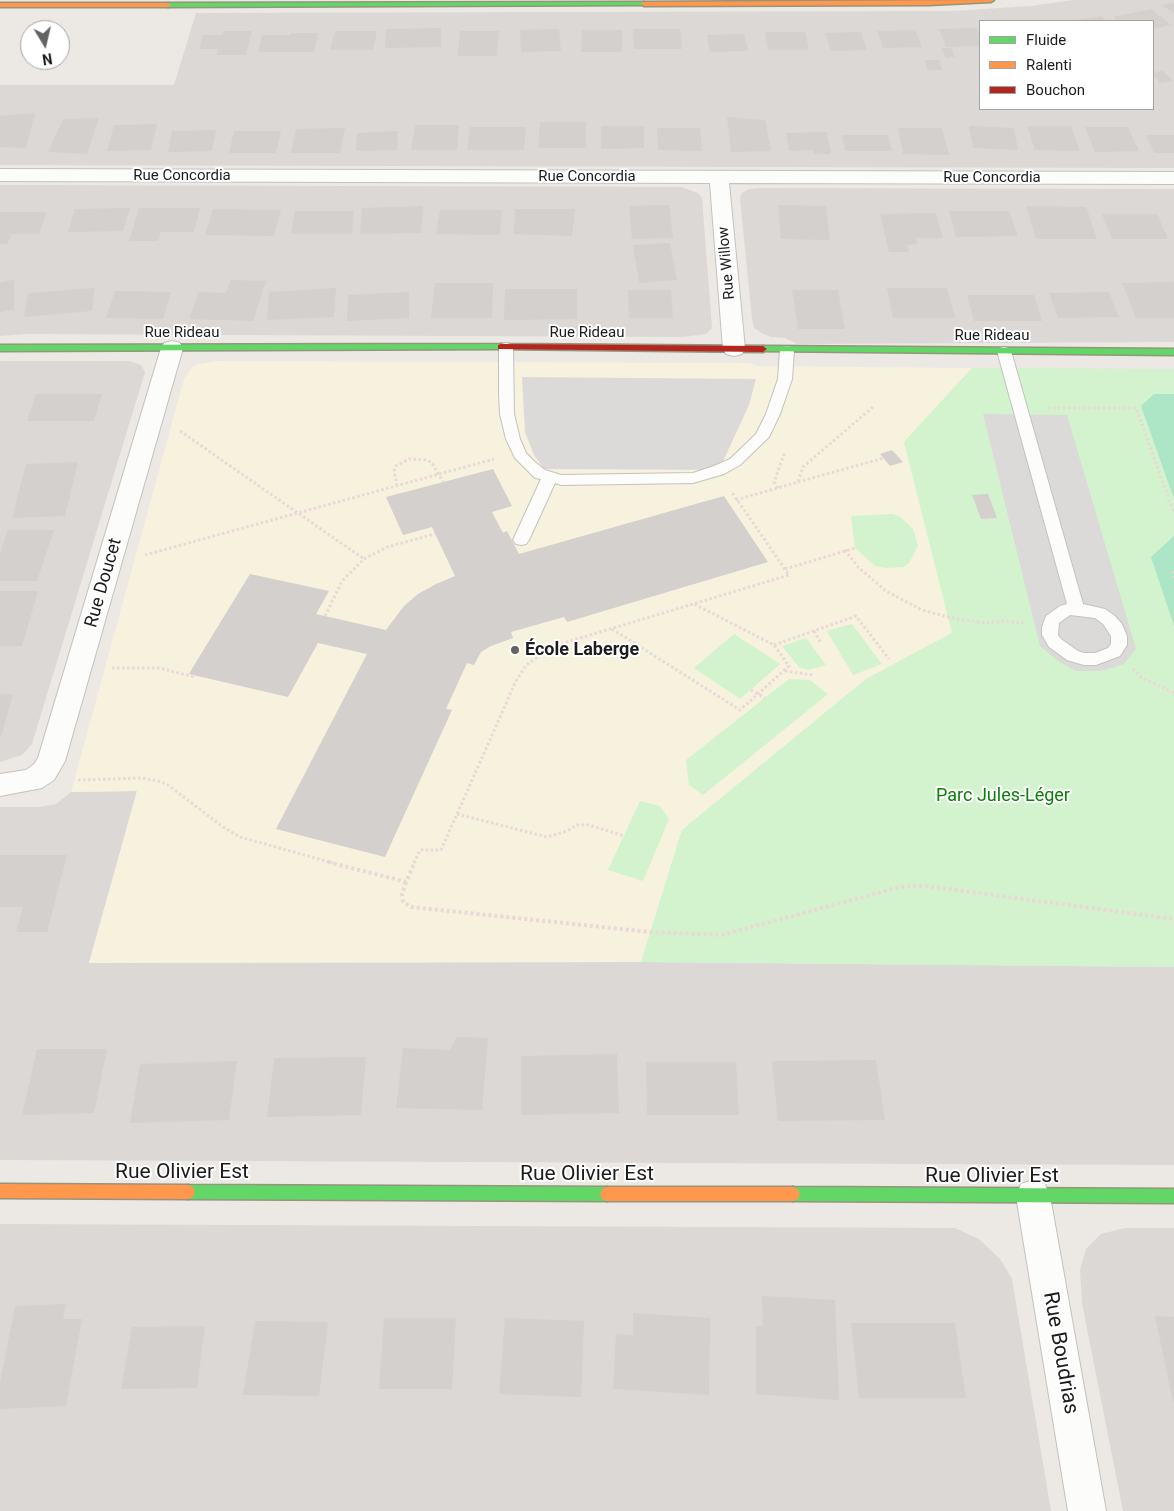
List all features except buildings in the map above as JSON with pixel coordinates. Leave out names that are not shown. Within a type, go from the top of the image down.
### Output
[{"type":"street","points":[[0,5],[929,3],[991,0]]},
{"type":"street","name":"Rue Concordia","points":[[0,175],[1174,178]]},
{"type":"street","name":"Rue Willow","points":[[719,177],[734,349]]},
{"type":"street","name":"Rue Rideau","points":[[0,348],[506,347],[1174,352]]},
{"type":"street","name":"Rue Doucet","points":[[0,785],[32,780],[44,772],[51,761],[172,348]]},
{"type":"street","name":"Rue Olivier Est","points":[[0,1191],[1174,1196]]},
{"type":"street","name":"Rue Boudrias","points":[[1033,1196],[1087,1511]]},
{"type":"lane","points":[[506,347],[507,414],[513,439],[520,455],[530,466],[540,474],[561,480],[693,478],[719,470],[735,462],[762,437],[774,414],[785,379],[787,350]]},
{"type":"lane","points":[[1004,351],[1076,609]]},
{"type":"lane","points":[[521,540],[550,477]]},
{"type":"lane","points":[[1076,609],[1099,613],[1116,628],[1120,636],[1119,645],[1114,652],[1096,659],[1073,656],[1055,643],[1050,635],[1050,626],[1058,614],[1066,610],[1076,609]]},
{"type":"path","points":[[798,482],[803,467],[873,407]]},
{"type":"path","points":[[1020,408],[1136,408],[1174,513]]},
{"type":"path","points":[[179,431],[364,559]]},
{"type":"path","points":[[144,555],[500,457]]},
{"type":"path","points":[[736,500],[884,458]]},
{"type":"path","points":[[397,486],[394,471],[396,466],[409,459],[427,460],[432,463],[443,482]]},
{"type":"path","points":[[732,494],[789,575],[567,642],[544,653],[526,665],[516,681],[441,850],[420,850],[402,894],[403,902],[411,907],[650,932],[722,935],[900,887],[925,886],[1174,920]]},
{"type":"path","points":[[325,616],[342,581],[364,559],[387,547],[435,534]]},
{"type":"path","points":[[785,568],[855,548]]},
{"type":"path","points":[[846,550],[858,567],[886,591],[922,610],[948,617],[984,623],[1012,622],[1050,626]]},
{"type":"path","points":[[1174,571],[1174,578]]},
{"type":"path","points":[[612,629],[740,710],[789,666],[774,646],[693,604]]},
{"type":"path","points":[[774,646],[856,616],[888,659]]},
{"type":"path","points":[[837,623],[840,628]]},
{"type":"path","points":[[814,631],[821,643]]},
{"type":"path","points":[[1114,652],[1141,676],[1174,693]]},
{"type":"path","points":[[105,668],[159,668],[195,677],[196,675]]},
{"type":"path","points":[[784,670],[814,675]]},
{"type":"path","points":[[751,690],[765,698]]},
{"type":"path","points":[[74,780],[141,778],[158,781],[168,785],[223,827],[240,837],[262,846],[406,882]]},
{"type":"path","points":[[456,814],[547,837],[567,831],[577,825],[589,825],[624,836]]},
{"type":"shaded area","points":[[1073,0],[1174,0],[1174,168],[0,165],[0,85],[174,85],[196,13],[953,11],[1031,6]]},
{"type":"shaded area","points":[[0,185],[681,187],[698,193],[702,198],[712,328],[706,334],[682,337],[26,334],[0,336]]},
{"type":"shaded area","points":[[749,189],[1174,189],[1174,342],[797,344],[785,338],[771,337],[754,328],[740,198],[742,193]]},
{"type":"shaded area","points":[[0,361],[130,361],[141,365],[145,372],[32,744],[22,755],[0,762]]},
{"type":"shaded area","name":"École Laberge","points":[[217,361],[750,363],[756,366],[972,368],[904,442],[952,633],[866,679],[682,830],[641,962],[89,963],[137,791],[71,792],[184,379],[192,367]]},
{"type":"shaded area","points":[[522,377],[756,379],[749,405],[719,470],[544,469],[534,455],[525,432]]},
{"type":"shaded area","points":[[983,414],[1067,415],[1136,649],[1124,664],[1101,671],[1076,671],[1059,662],[1040,646]]},
{"type":"shaded area","points":[[137,791],[89,963],[641,962],[1174,967],[1174,1165],[0,1160],[0,807],[40,807],[56,804],[71,792]]},
{"type":"shaded area","points":[[0,1224],[955,1228],[979,1239],[1001,1260],[1012,1279],[1051,1511],[0,1511]]},
{"type":"shaded area","points":[[1125,1228],[1174,1228],[1174,1511],[1123,1511],[1082,1303],[1080,1270],[1086,1249],[1101,1234]]},
{"type":"green space","name":"Parc Jules-Léger","points":[[972,368],[1174,369],[1174,967],[641,962],[682,830],[866,679],[952,633],[904,442]]},
{"type":"green space","points":[[1154,394],[1174,394],[1174,499],[1141,406]]},
{"type":"green space","points":[[892,514],[899,516],[913,529],[918,546],[909,563],[903,567],[886,568],[875,566],[855,548],[851,516]]},
{"type":"green space","points":[[1174,536],[1174,626],[1151,557]]},
{"type":"green space","points":[[852,624],[882,664],[853,675],[827,631]]},
{"type":"green space","points":[[734,634],[780,664],[740,699],[694,668]]},
{"type":"green space","points":[[806,638],[826,665],[808,670],[799,667],[782,646]]},
{"type":"green space","points":[[789,679],[810,680],[828,694],[703,795],[689,785],[686,760]]},
{"type":"green space","points":[[640,801],[660,806],[669,819],[643,881],[608,870]]},
{"type":"traffic: fast","points":[[168,5],[644,4]]},
{"type":"traffic: fast","points":[[0,348],[501,347]]},
{"type":"traffic: fast","points":[[763,349],[1174,352]]},
{"type":"traffic: fast","points":[[188,1192],[607,1194]]},
{"type":"traffic: fast","points":[[793,1194],[1174,1196]]},
{"type":"traffic: slow","points":[[644,4],[929,3],[991,0]]},
{"type":"traffic: slow","points":[[0,5],[168,5]]},
{"type":"traffic: slow","points":[[0,1191],[188,1192]]},
{"type":"traffic: slow","points":[[607,1194],[793,1194]]},
{"type":"traffic: jam","points":[[501,347],[763,349]]},
{"type":"place","name":"École Laberge","points":[[515,650]]}]
